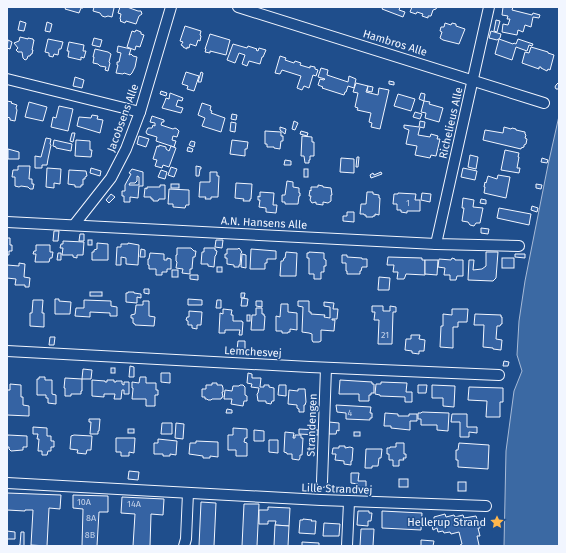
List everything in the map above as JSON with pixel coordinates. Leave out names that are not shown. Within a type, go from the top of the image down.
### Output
[{"type":"street","name":"Jacobsens Alle","points":[[74,225],[111,178],[126,150],[140,112],[171,7]]},
{"type":"street","name":"Hambros Alle","points":[[238,7],[544,103]]},
{"type":"street","name":"Richelieus Alle","points":[[436,244],[489,7]]},
{"type":"street","points":[[7,79],[140,112]]},
{"type":"street","name":"A.N. Hansens Alle","points":[[7,222],[436,244],[519,246]]},
{"type":"street","name":"Lemchesvej","points":[[7,351],[326,368],[499,375]]},
{"type":"street","name":"Strandengen","points":[[322,482],[326,368]]},
{"type":"street","name":"Lille Strandvej","points":[[7,483],[349,502],[486,506]]},
{"type":"street","points":[[184,546],[186,539],[188,493]]},
{"type":"street","points":[[347,546],[349,502]]},
{"type":"water","points":[[559,116],[559,546],[504,546],[506,451],[514,391],[522,371],[517,355],[519,321],[525,281]]},
{"type":"building","points":[[66,7],[83,8],[81,8],[79,13],[65,9]]},
{"type":"building","points":[[94,7],[114,8],[112,17],[105,17],[100,13],[93,11]]},
{"type":"building","points":[[120,7],[127,7],[141,11],[142,14],[139,16],[136,24],[120,21],[121,14],[118,13]]},
{"type":"building","points":[[383,7],[400,7],[399,10],[405,12],[403,17],[382,9]]},
{"type":"building","points":[[412,7],[437,7],[433,10],[431,16],[428,16],[428,18],[417,12],[416,14],[410,12]]},
{"type":"building","points":[[503,7],[513,7],[512,10],[532,15],[533,13],[540,15],[539,18],[533,17],[531,27],[525,25],[523,32],[518,30],[517,35],[502,32],[503,24],[508,25],[510,19],[507,19],[508,16],[502,15]]},
{"type":"building","points":[[496,20],[500,21],[497,32],[494,31]]},
{"type":"building","points":[[20,21],[26,23],[24,31],[18,30]]},
{"type":"building","points":[[47,22],[52,24],[50,32],[45,31]]},
{"type":"building","points":[[445,23],[451,25],[452,23],[456,24],[456,26],[465,29],[459,44],[440,38],[442,32],[440,31],[441,27],[444,27]]},
{"type":"building","points":[[185,26],[201,31],[200,41],[198,40],[196,46],[190,44],[189,48],[187,47],[187,49],[181,45],[183,42],[180,41]]},
{"type":"building","points":[[136,30],[144,35],[140,47],[136,46],[135,50],[127,47],[132,31],[135,32]]},
{"type":"building","points":[[491,31],[501,34],[500,38],[497,40],[489,38]]},
{"type":"building","points":[[210,34],[230,40],[226,55],[210,51],[210,53],[205,52]]},
{"type":"building","points":[[20,37],[34,40],[32,54],[25,60],[22,52],[18,52],[16,50],[18,48],[14,43],[19,41]]},
{"type":"building","points":[[94,38],[102,40],[100,47],[92,45]]},
{"type":"building","points":[[48,39],[63,42],[61,49],[59,49],[58,55],[54,54],[53,57],[49,56],[49,53],[45,52]]},
{"type":"building","points":[[499,39],[513,44],[516,44],[518,39],[533,44],[532,46],[529,45],[527,51],[516,47],[512,60],[495,54]]},
{"type":"building","points":[[8,40],[12,42],[10,49],[7,48]]},
{"type":"building","points":[[69,42],[84,45],[83,51],[86,51],[84,58],[81,57],[81,60],[68,57],[69,51],[67,51]]},
{"type":"building","points":[[233,44],[247,48],[248,46],[257,49],[256,50],[258,51],[259,48],[266,50],[260,64],[249,61],[247,66],[242,64],[245,55],[239,53],[235,63],[227,60]]},
{"type":"building","points":[[118,46],[131,49],[129,55],[131,54],[137,57],[135,67],[130,75],[116,73],[118,65],[117,62],[119,62],[121,53],[117,52]]},
{"type":"building","points":[[531,47],[554,55],[550,70],[548,69],[547,71],[541,67],[539,67],[539,69],[522,63],[525,52],[529,53]]},
{"type":"building","points":[[95,49],[111,54],[108,71],[105,70],[106,67],[93,63]]},
{"type":"building","points":[[280,56],[286,58],[285,60],[294,63],[295,61],[301,63],[300,65],[310,68],[310,66],[315,67],[315,69],[318,70],[316,76],[313,75],[309,88],[304,86],[302,90],[297,88],[301,76],[282,70],[280,74],[275,73]]},
{"type":"building","points":[[321,68],[328,70],[327,75],[348,82],[349,76],[356,79],[354,88],[348,86],[344,95],[322,88],[323,87],[318,85],[320,79],[325,79],[318,77]]},
{"type":"building","points":[[186,72],[199,76],[194,91],[187,89],[188,86],[182,84]]},
{"type":"building","points":[[201,72],[203,73],[201,82],[198,82]]},
{"type":"building","points":[[75,77],[84,80],[82,88],[73,86]]},
{"type":"building","points":[[389,81],[394,82],[394,85],[389,84]]},
{"type":"building","points":[[356,83],[368,86],[366,92],[378,95],[379,88],[389,90],[380,129],[371,127],[372,123],[369,122],[371,113],[357,110],[358,108],[355,107],[358,93],[353,92]]},
{"type":"building","points":[[558,83],[559,89],[556,89],[555,87]]},
{"type":"building","points":[[368,86],[373,87],[372,92],[367,91]]},
{"type":"building","points":[[161,91],[167,93],[166,96],[160,94]]},
{"type":"building","points":[[170,93],[183,98],[182,101],[178,100],[176,106],[183,108],[181,113],[162,108],[166,98],[169,99]]},
{"type":"building","points":[[421,93],[425,94],[424,101],[419,99]]},
{"type":"building","points":[[398,94],[415,99],[411,111],[394,106]]},
{"type":"building","points":[[7,101],[17,105],[15,121],[10,120],[10,118],[7,117]]},
{"type":"building","points":[[424,101],[443,108],[439,122],[425,118],[426,113],[421,112]]},
{"type":"building","points":[[29,102],[47,107],[43,121],[25,117]]},
{"type":"building","points":[[202,103],[211,106],[211,113],[225,118],[221,132],[202,126],[205,118],[198,115]]},
{"type":"building","points":[[59,106],[73,109],[68,131],[51,127],[53,117],[56,118]]},
{"type":"building","points":[[415,112],[422,114],[420,119],[413,117]]},
{"type":"building","points":[[232,114],[237,115],[236,120],[231,119]]},
{"type":"building","points":[[92,115],[98,116],[97,119],[103,120],[100,133],[77,126],[79,117],[91,118]]},
{"type":"building","points":[[152,116],[164,120],[161,125],[173,129],[175,128],[179,131],[177,137],[173,136],[172,140],[176,141],[174,147],[156,141],[157,137],[147,134],[146,132],[148,128],[152,128],[153,125],[155,126],[155,123],[150,122]]},
{"type":"building","points":[[294,121],[298,123],[295,130],[292,129]]},
{"type":"building","points":[[420,121],[425,122],[424,128],[420,127],[418,135],[430,137],[431,134],[438,136],[437,139],[440,139],[436,156],[431,155],[430,158],[415,155],[417,146],[406,144],[409,130],[404,128],[404,125],[419,127]]},
{"type":"building","points":[[231,122],[236,123],[235,132],[230,131]]},
{"type":"building","points":[[280,127],[286,129],[285,134],[280,130]]},
{"type":"building","points":[[504,127],[525,132],[525,138],[527,139],[524,147],[521,149],[483,140],[485,130],[503,133]]},
{"type":"building","points":[[265,131],[281,132],[283,141],[281,141],[280,149],[267,147],[267,144],[265,144]]},
{"type":"building","points":[[301,131],[308,133],[307,136],[300,134]]},
{"type":"building","points":[[72,133],[75,133],[73,142],[70,141]]},
{"type":"building","points":[[139,136],[149,139],[146,147],[137,144]]},
{"type":"building","points":[[302,136],[312,137],[312,142],[314,142],[314,156],[310,156],[309,163],[305,163],[304,156],[301,156]]},
{"type":"building","points":[[46,138],[51,139],[47,165],[42,165],[42,168],[35,168],[35,156],[41,157]]},
{"type":"building","points":[[54,140],[72,144],[71,151],[56,148],[53,146]]},
{"type":"building","points":[[76,140],[90,141],[90,150],[92,150],[91,157],[75,156]]},
{"type":"building","points":[[232,140],[248,142],[247,149],[245,149],[245,156],[230,154]]},
{"type":"building","points":[[191,141],[195,142],[194,147],[189,145]]},
{"type":"building","points":[[159,145],[166,147],[169,151],[171,146],[176,148],[169,167],[163,165],[162,168],[155,166],[157,160],[153,159],[157,146],[159,147]]},
{"type":"building","points":[[188,147],[193,149],[192,152],[187,151]]},
{"type":"building","points":[[8,149],[19,152],[19,159],[8,159]]},
{"type":"building","points":[[505,150],[519,153],[517,168],[520,168],[519,173],[501,170]]},
{"type":"building","points":[[470,155],[478,157],[476,169],[468,167]]},
{"type":"building","points":[[357,157],[359,157],[358,167],[356,167]]},
{"type":"building","points":[[341,158],[354,159],[354,173],[340,172]]},
{"type":"building","points":[[542,158],[548,160],[547,163],[541,162]]},
{"type":"building","points":[[285,160],[291,161],[291,165],[284,165]]},
{"type":"building","points":[[18,166],[30,166],[29,179],[32,179],[32,184],[34,184],[33,189],[15,186],[15,177],[12,177],[13,170],[18,170]]},
{"type":"building","points":[[196,166],[201,167],[199,176],[196,176]]},
{"type":"building","points":[[171,167],[177,169],[174,177],[168,175]]},
{"type":"building","points":[[47,168],[61,169],[60,184],[54,183],[54,188],[46,187]]},
{"type":"building","points":[[91,168],[101,171],[100,176],[90,173]]},
{"type":"building","points":[[463,168],[477,171],[475,180],[461,177]]},
{"type":"building","points":[[132,169],[143,172],[143,186],[139,186],[138,198],[130,197],[130,202],[124,202],[122,191],[125,191],[125,185],[131,174],[129,173]],"holes":[[[137,176],[139,177],[139,185],[129,185],[130,183],[135,183],[137,181]]]},
{"type":"building","points":[[304,169],[308,169],[308,177],[304,177]]},
{"type":"building","points":[[69,170],[86,171],[87,176],[83,179],[83,185],[81,185],[81,187],[75,187],[75,185],[68,184]]},
{"type":"building","points":[[161,170],[167,172],[165,179],[158,177]]},
{"type":"building","points":[[210,172],[217,172],[217,176],[219,176],[218,197],[205,199],[206,197],[199,197],[200,182],[210,182]]},
{"type":"building","points":[[381,172],[382,174],[371,178],[370,175],[373,173],[374,175]]},
{"type":"building","points":[[498,175],[510,177],[506,198],[484,193],[485,182],[486,183],[488,176],[497,179]]},
{"type":"building","points":[[287,181],[293,182],[293,187],[299,188],[300,196],[298,204],[285,204],[285,202],[282,202],[282,195],[285,195]]},
{"type":"building","points":[[236,183],[252,184],[250,201],[243,201],[244,199],[235,198]]},
{"type":"building","points":[[171,184],[179,184],[179,188],[171,188]]},
{"type":"building","points":[[536,184],[542,185],[541,189],[536,188]]},
{"type":"building","points":[[160,185],[165,185],[165,199],[153,201],[151,197],[144,197],[145,188],[160,187]]},
{"type":"building","points":[[318,185],[331,188],[331,201],[328,203],[323,202],[323,205],[316,204],[316,202],[312,203],[310,200],[311,196],[309,196],[311,187],[318,187]]},
{"type":"building","points":[[169,189],[189,190],[189,205],[186,205],[185,208],[173,207],[173,204],[168,204]]},
{"type":"building","points":[[260,192],[274,193],[273,205],[277,205],[276,213],[266,212],[266,208],[259,207],[260,200],[258,200],[258,196],[260,197]]},
{"type":"building","points":[[367,192],[373,192],[373,194],[379,195],[379,215],[375,214],[373,217],[366,217],[364,214],[360,214],[361,204],[366,204]]},
{"type":"building","points":[[422,193],[431,194],[430,202],[421,200]]},
{"type":"building","points":[[111,194],[115,197],[109,203],[106,200]]},
{"type":"building","points":[[394,194],[416,194],[415,200],[420,200],[420,211],[407,211],[407,213],[397,210],[397,204],[393,204]]},
{"type":"building","points":[[463,198],[474,200],[473,207],[483,208],[480,223],[476,223],[474,226],[470,225],[468,222],[462,221],[464,208],[462,208]]},
{"type":"building","points":[[481,199],[486,200],[486,204],[480,203]]},
{"type":"building","points":[[532,206],[538,208],[537,212],[531,210]]},
{"type":"building","points":[[499,208],[531,214],[529,225],[497,218]]},
{"type":"building","points":[[347,212],[354,212],[354,222],[343,221],[343,216],[347,216]]},
{"type":"building","points":[[481,228],[489,229],[488,234],[481,233]]},
{"type":"building","points":[[54,231],[59,231],[58,241],[53,241]]},
{"type":"building","points":[[80,234],[84,234],[84,241],[79,241]]},
{"type":"building","points":[[7,238],[10,238],[10,245],[12,245],[12,251],[9,251],[9,255],[7,255]]},
{"type":"building","points":[[88,240],[92,240],[92,245],[88,245]]},
{"type":"building","points":[[216,240],[223,240],[222,248],[215,247]]},
{"type":"building","points":[[63,241],[84,242],[83,255],[77,255],[77,258],[73,257],[73,255],[62,255],[63,248],[60,248]]},
{"type":"building","points":[[97,243],[108,244],[108,260],[92,260],[92,252],[97,249]]},
{"type":"building","points":[[128,243],[139,245],[138,265],[126,264],[126,258],[121,257],[121,265],[116,265],[117,247],[121,247],[121,244]]},
{"type":"building","points":[[36,245],[50,245],[50,252],[53,252],[52,258],[50,258],[49,262],[35,262],[36,254],[33,254],[34,251],[36,251]]},
{"type":"building","points":[[177,248],[191,248],[196,251],[195,257],[193,257],[190,274],[182,273],[183,269],[176,268]]},
{"type":"building","points":[[204,248],[215,248],[217,251],[214,267],[208,266],[208,264],[201,264],[202,252],[204,252]]},
{"type":"building","points":[[239,248],[242,252],[239,267],[234,267],[234,265],[227,264],[225,254],[227,254],[227,249]]},
{"type":"building","points":[[141,249],[145,250],[145,257],[140,257]]},
{"type":"building","points":[[251,249],[276,251],[276,259],[267,259],[265,269],[250,269]]},
{"type":"building","points":[[286,252],[297,253],[296,276],[280,276],[281,261],[285,258]]},
{"type":"building","points":[[486,252],[498,252],[496,278],[493,281],[468,280],[469,260],[474,260],[473,270],[482,269],[486,266]]},
{"type":"building","points":[[58,253],[61,253],[61,260],[57,260]]},
{"type":"building","points":[[150,253],[164,254],[164,260],[167,260],[167,258],[171,259],[171,269],[167,269],[167,272],[162,272],[162,275],[156,275],[156,269],[149,269],[148,259]]},
{"type":"building","points":[[307,253],[324,253],[326,266],[324,266],[324,272],[321,272],[321,279],[314,279],[314,274],[309,274],[309,258],[307,258]]},
{"type":"building","points":[[242,254],[246,255],[246,268],[241,267]]},
{"type":"building","points":[[515,254],[525,254],[525,258],[515,257]]},
{"type":"building","points":[[342,255],[367,259],[367,267],[362,267],[360,274],[347,274],[346,263],[342,263]]},
{"type":"building","points":[[388,257],[422,258],[422,260],[425,260],[425,275],[406,274],[404,279],[397,279],[398,272],[393,272],[394,265],[387,265]]},
{"type":"building","points":[[452,258],[455,260],[463,260],[463,276],[457,276],[456,280],[450,280],[450,275],[444,275],[445,268],[438,267],[439,259],[451,260]]},
{"type":"building","points":[[502,258],[514,258],[514,268],[502,268]]},
{"type":"building","points":[[425,260],[438,260],[437,275],[425,274]]},
{"type":"building","points":[[19,263],[25,264],[24,277],[30,278],[29,287],[25,287],[25,285],[15,285],[16,279],[7,278],[7,265],[19,266]]},
{"type":"building","points":[[217,267],[222,267],[222,272],[217,272]]},
{"type":"building","points":[[172,270],[178,270],[178,277],[172,277]]},
{"type":"building","points":[[190,275],[198,275],[198,280],[190,279]]},
{"type":"building","points":[[379,277],[390,278],[389,290],[378,290]]},
{"type":"building","points":[[144,289],[149,289],[149,294],[144,293]]},
{"type":"building","points":[[90,292],[102,292],[102,296],[90,296]]},
{"type":"building","points":[[126,293],[141,294],[141,298],[137,297],[137,303],[126,302]]},
{"type":"building","points":[[241,293],[245,293],[244,298],[241,298]]},
{"type":"building","points":[[242,298],[248,299],[247,306],[241,306]]},
{"type":"building","points":[[55,299],[59,299],[59,301],[71,302],[70,314],[55,314]]},
{"type":"building","points":[[188,299],[202,300],[202,305],[188,305]]},
{"type":"building","points":[[33,300],[43,300],[42,313],[44,313],[44,327],[30,326],[30,313],[32,313]]},
{"type":"building","points":[[84,300],[111,301],[111,306],[117,307],[117,316],[110,316],[110,313],[90,312],[90,317],[75,316],[76,308],[84,308]]},
{"type":"building","points":[[217,300],[221,300],[221,308],[216,308]]},
{"type":"building","points":[[143,301],[149,301],[149,316],[155,317],[154,326],[135,325],[133,323],[133,318],[131,318],[131,315],[135,314],[136,305],[143,305]]},
{"type":"building","points":[[256,301],[262,301],[262,307],[256,306]]},
{"type":"building","points":[[298,301],[309,301],[309,312],[311,312],[311,314],[325,315],[324,317],[330,318],[330,307],[324,306],[324,302],[334,303],[333,309],[338,309],[337,319],[332,319],[335,320],[334,331],[321,330],[321,341],[313,342],[312,334],[302,332],[303,307],[298,306]]},
{"type":"building","points":[[281,304],[288,304],[288,312],[297,313],[297,330],[290,329],[290,332],[288,333],[276,331],[276,316],[280,317]]},
{"type":"building","points":[[372,306],[383,306],[383,311],[390,311],[390,306],[396,307],[396,312],[393,312],[392,344],[378,344],[379,320],[374,320],[375,312],[372,312]]},
{"type":"building","points":[[256,308],[262,308],[262,314],[265,316],[264,330],[251,330],[252,315],[256,315]]},
{"type":"building","points":[[223,309],[232,310],[231,315],[233,315],[233,321],[243,322],[242,335],[239,335],[240,330],[225,330],[225,333],[219,333],[220,313],[223,314]]},
{"type":"building","points":[[452,309],[468,309],[467,322],[458,322],[458,327],[453,327],[453,348],[440,347],[443,314],[452,315]]},
{"type":"building","points":[[189,311],[202,312],[201,325],[197,325],[197,329],[192,328],[192,325],[188,325],[188,321],[186,320],[187,317],[189,317]]},
{"type":"building","points":[[475,314],[501,315],[502,324],[497,326],[496,339],[502,340],[501,350],[483,347],[484,325],[474,325]]},
{"type":"building","points":[[247,315],[250,315],[250,321],[247,321]]},
{"type":"building","points":[[411,335],[420,335],[419,339],[425,340],[424,351],[419,351],[419,354],[405,350],[406,339],[411,339]]},
{"type":"building","points":[[50,337],[55,337],[54,345],[49,345]]},
{"type":"building","points":[[238,341],[245,341],[245,350],[237,350]]},
{"type":"building","points":[[504,361],[509,362],[508,366],[503,366]]},
{"type":"building","points":[[130,366],[134,367],[134,377],[129,377]]},
{"type":"building","points":[[111,368],[115,368],[115,373],[111,373]]},
{"type":"building","points":[[83,369],[92,370],[91,379],[82,379]]},
{"type":"building","points":[[161,373],[170,373],[170,383],[161,382]]},
{"type":"building","points":[[248,373],[252,374],[252,378],[261,378],[260,387],[269,385],[269,387],[274,388],[274,401],[272,401],[271,404],[266,403],[266,401],[258,401],[257,394],[259,388],[251,387],[252,384],[247,383]]},
{"type":"building","points":[[39,377],[45,377],[45,380],[52,380],[52,394],[56,395],[56,404],[48,403],[48,398],[46,398],[46,395],[37,395],[37,379],[39,379]]},
{"type":"building","points":[[140,377],[146,377],[146,383],[156,383],[158,395],[155,395],[155,406],[146,406],[146,399],[132,399],[132,382],[139,383]]},
{"type":"building","points":[[65,378],[82,379],[81,394],[71,394],[71,396],[65,396]]},
{"type":"building","points":[[92,380],[105,382],[107,382],[107,380],[114,380],[114,382],[122,381],[122,384],[124,385],[124,382],[129,382],[129,394],[124,394],[124,390],[122,390],[121,399],[114,399],[115,394],[104,394],[104,397],[92,396]]},
{"type":"building","points":[[340,380],[372,382],[372,384],[374,384],[374,393],[369,395],[369,401],[359,401],[359,394],[339,394]]},
{"type":"building","points":[[381,382],[407,383],[406,392],[412,392],[412,402],[405,402],[405,397],[380,396],[375,394],[376,384],[381,384]]},
{"type":"building","points":[[212,383],[222,385],[223,397],[221,399],[208,400],[205,399],[205,397],[202,397],[202,389],[206,389],[206,385],[212,385]]},
{"type":"building","points":[[10,384],[21,385],[23,405],[29,406],[29,416],[7,415],[7,390],[10,390]]},
{"type":"building","points":[[240,385],[245,387],[245,395],[247,396],[247,401],[244,401],[243,406],[231,404],[232,399],[224,399],[225,390],[232,391],[233,386]]},
{"type":"building","points":[[279,385],[286,385],[286,396],[278,395]]},
{"type":"building","points":[[418,385],[427,385],[426,393],[418,393]]},
{"type":"building","points":[[432,385],[455,386],[454,407],[443,406],[443,398],[432,398]]},
{"type":"building","points":[[469,387],[503,388],[503,402],[500,402],[500,417],[486,417],[487,401],[468,400]]},
{"type":"building","points":[[298,389],[305,389],[306,402],[304,405],[304,412],[299,412],[297,405],[288,404],[289,390],[298,391]]},
{"type":"building","points":[[336,405],[371,407],[370,413],[372,413],[372,418],[370,418],[370,420],[346,419],[346,413],[337,412]]},
{"type":"building","points":[[227,409],[232,410],[232,413],[226,413]]},
{"type":"building","points":[[385,413],[398,414],[398,416],[417,414],[417,421],[410,421],[410,430],[391,428],[391,426],[384,426]]},
{"type":"building","points":[[418,413],[449,413],[448,431],[437,430],[437,425],[421,425],[421,419],[418,419]]},
{"type":"building","points":[[452,414],[467,414],[467,427],[477,427],[477,433],[469,432],[469,437],[460,437],[460,422],[451,422]]},
{"type":"building","points":[[89,419],[100,419],[98,434],[90,434],[91,422],[89,422]]},
{"type":"building","points":[[329,422],[339,423],[339,431],[337,430],[336,434],[329,434]]},
{"type":"building","points":[[162,423],[172,423],[172,434],[161,434]]},
{"type":"building","points":[[176,423],[184,424],[183,439],[175,438]]},
{"type":"building","points":[[33,427],[47,428],[47,436],[51,436],[51,441],[54,441],[54,447],[51,447],[51,451],[48,451],[47,455],[42,455],[42,451],[38,451],[38,434],[33,434]]},
{"type":"building","points":[[233,428],[247,429],[247,438],[245,438],[244,442],[247,443],[247,456],[236,456],[236,450],[228,450],[228,435],[233,435]]},
{"type":"building","points":[[128,429],[134,429],[134,433],[128,433]]},
{"type":"building","points":[[299,429],[318,430],[318,435],[299,434]]},
{"type":"building","points":[[254,430],[264,431],[264,441],[254,441]]},
{"type":"building","points":[[285,432],[294,433],[293,438],[295,438],[295,435],[301,435],[301,438],[303,438],[302,455],[300,455],[299,460],[292,459],[292,454],[287,454],[284,452]]},
{"type":"building","points":[[354,432],[360,432],[360,436],[354,436]]},
{"type":"building","points":[[8,435],[27,436],[27,447],[23,447],[23,450],[11,451],[9,447],[7,447]]},
{"type":"building","points":[[71,436],[92,436],[91,450],[87,450],[86,454],[77,453],[78,450],[70,449]]},
{"type":"building","points":[[116,438],[135,438],[134,453],[129,452],[129,456],[121,456],[121,452],[116,452]]},
{"type":"building","points":[[158,439],[177,441],[176,455],[170,454],[170,456],[163,456],[163,454],[154,454],[154,443],[158,443]]},
{"type":"building","points":[[269,440],[278,440],[278,453],[269,452]]},
{"type":"building","points":[[196,441],[218,442],[218,457],[210,456],[210,458],[203,458],[203,456],[189,454],[190,443],[196,443]]},
{"type":"building","points":[[396,443],[404,443],[404,454],[406,454],[406,458],[403,458],[404,460],[399,460],[399,466],[393,466],[393,460],[389,460],[389,454],[387,454],[387,448],[396,447]]},
{"type":"building","points":[[459,443],[489,445],[488,469],[458,467],[456,450],[458,450]]},
{"type":"building","points":[[339,446],[353,448],[351,465],[344,464],[344,461],[335,460],[336,454],[332,454],[333,448],[339,448]]},
{"type":"building","points":[[366,449],[382,449],[378,466],[365,468]]},
{"type":"building","points":[[129,471],[139,472],[138,480],[128,479]]},
{"type":"building","points":[[351,473],[359,473],[358,481],[366,481],[366,488],[358,488],[358,484],[351,483]]},
{"type":"building","points":[[399,479],[408,479],[408,487],[399,487]]},
{"type":"building","points":[[458,482],[466,482],[466,491],[458,491]]},
{"type":"building","points":[[7,493],[61,495],[60,509],[49,508],[47,546],[31,545],[33,510],[7,510]]},
{"type":"building","points":[[73,495],[108,496],[108,512],[99,512],[97,546],[82,546],[83,509],[73,508]]},
{"type":"building","points":[[122,497],[164,499],[163,515],[151,514],[150,546],[133,546],[135,514],[121,513]]},
{"type":"building","points":[[201,502],[216,503],[214,546],[199,546]]},
{"type":"building","points":[[244,504],[259,504],[257,546],[242,546]]},
{"type":"building","points":[[268,507],[290,508],[289,526],[275,525],[276,521],[268,521],[268,524],[259,524],[259,510],[268,510]]},
{"type":"building","points":[[358,511],[369,511],[369,513],[372,513],[371,521],[368,521],[368,526],[357,525]]},
{"type":"building","points":[[382,511],[422,513],[421,530],[382,528]]},
{"type":"building","points":[[445,514],[446,517],[454,515],[455,517],[463,515],[464,518],[476,516],[480,528],[478,528],[480,536],[477,536],[479,545],[460,546],[462,544],[459,532],[451,534],[450,532],[438,532],[437,528],[433,530],[431,521],[434,520],[434,517]]},
{"type":"building","points":[[300,520],[316,521],[315,534],[299,533]]},
{"type":"building","points":[[324,523],[340,524],[339,536],[323,536]]},
{"type":"building","points":[[275,525],[289,526],[288,546],[274,546]]},
{"type":"building","points":[[361,529],[374,529],[373,546],[360,546]]},
{"type":"building","points":[[7,531],[15,532],[15,539],[7,539]]},
{"type":"building","points":[[21,532],[24,532],[24,546],[19,546]]},
{"type":"building","points":[[421,540],[434,541],[433,546],[421,546]]},
{"type":"building","points":[[302,542],[319,543],[319,546],[302,546]]},
{"type":"place","name":"Hellerup Strand","points":[[497,522]]}]
